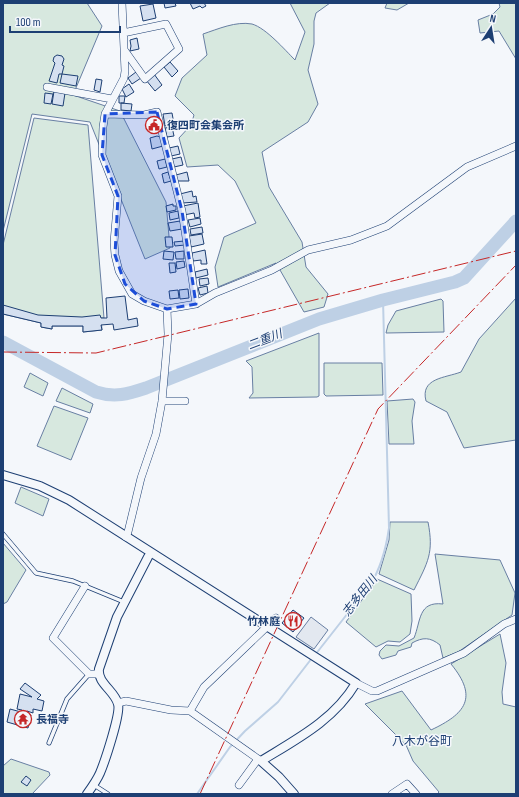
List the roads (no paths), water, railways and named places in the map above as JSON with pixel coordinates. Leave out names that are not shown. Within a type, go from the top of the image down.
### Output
[{"type":"street","points":[[122,3],[125,51],[124,78],[105,114],[102,155],[118,196],[114,242],[119,271],[132,294],[144,301],[167,310],[196,304],[215,293],[272,270],[308,250],[351,240],[387,226],[467,168],[516,146]]},
{"type":"street","points":[[123,33],[166,24],[179,49],[145,78],[125,51]]},
{"type":"street","points":[[47,87],[112,99]]},
{"type":"street","points":[[105,114],[144,115],[157,112],[182,211],[196,304]]},
{"type":"street","points":[[126,537],[141,478],[156,434],[162,401],[168,334],[167,310]]},
{"type":"street","points":[[162,401],[185,401]]},
{"type":"street","points":[[3,475],[22,479],[56,493],[126,537],[149,555],[356,683],[372,691],[378,691],[464,654],[504,624],[516,619]]},
{"type":"street","points":[[98,674],[107,644],[124,602],[149,555]]},
{"type":"street","points":[[85,586],[53,638],[89,674],[98,674]]},
{"type":"street","points":[[190,711],[204,687],[276,618]]},
{"type":"street","points":[[87,794],[100,772],[117,720],[118,703],[98,674]]},
{"type":"street","points":[[239,785],[260,760],[316,727],[332,714],[342,704],[356,683]]},
{"type":"street","points":[[118,703],[126,701],[171,710],[190,711],[260,760],[279,777],[294,794]]},
{"type":"street","points":[[392,794],[407,784],[416,794]]},
{"type":"lane","points":[[3,534],[36,572],[72,581],[124,602]]},
{"type":"lane","points":[[48,744],[67,699],[89,674]]},
{"type":"lane","points":[[93,785],[108,794]]},
{"type":"waterway","name":"二重川","points":[[3,342],[96,392],[109,395],[127,393],[146,388],[319,319],[383,300],[455,282],[464,278],[516,221]]},
{"type":"waterway","name":"志多田川","points":[[315,655],[374,579],[385,551],[388,536],[383,300]]},
{"type":"waterway","name":"志多田川","points":[[197,794],[230,747],[245,731],[278,702],[312,658]]},
{"type":"place","name":"復四町会集会所","points":[[154,125]]},
{"type":"place","name":"竹林庭","points":[[293,621]]},
{"type":"place","name":"長福寺","points":[[23,719]]},
{"type":"district","name":"八木が谷町","points":[[422,741]]}]
